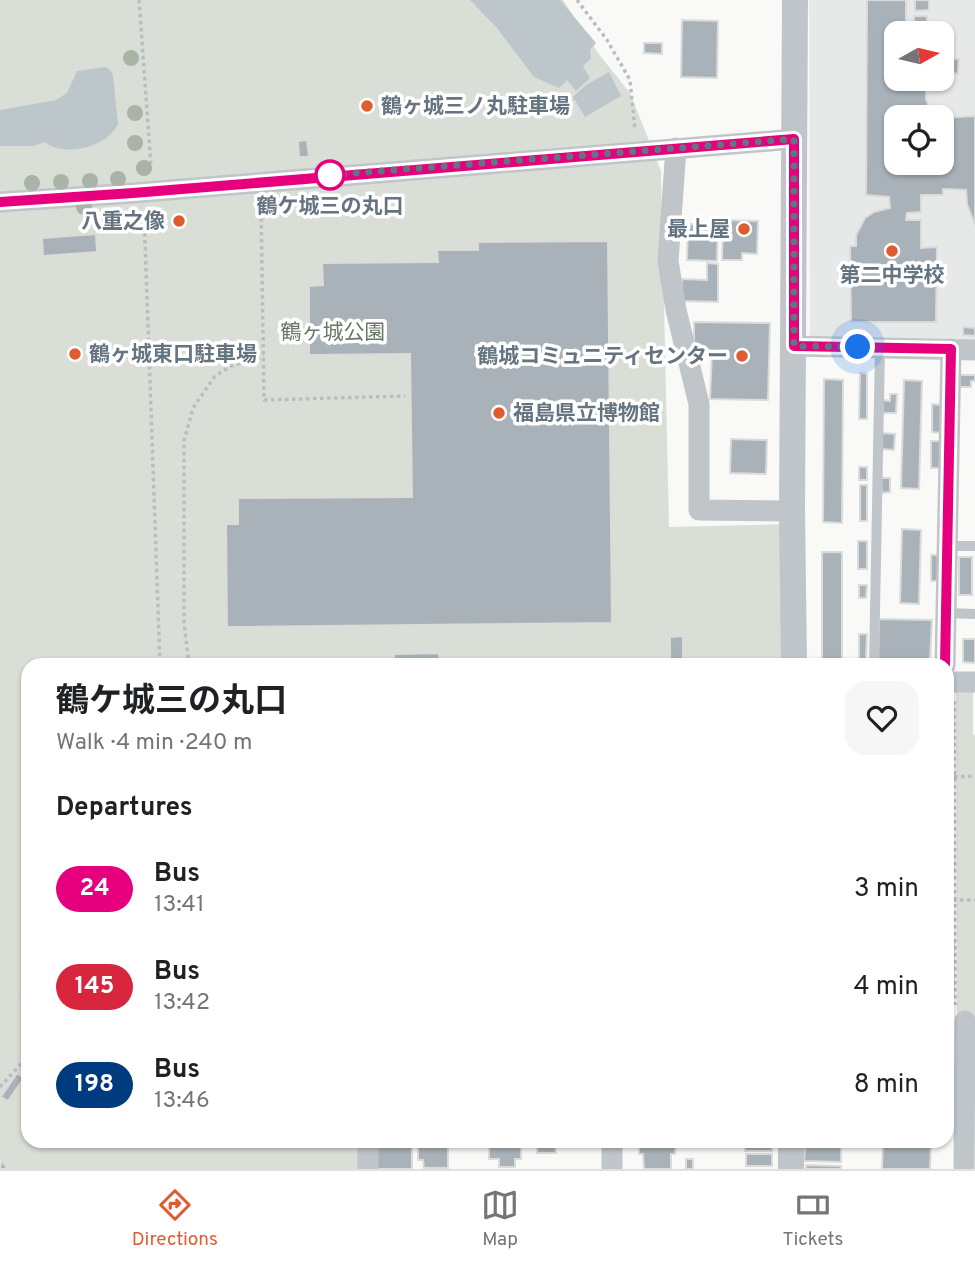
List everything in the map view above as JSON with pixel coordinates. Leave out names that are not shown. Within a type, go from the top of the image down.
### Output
[{"type":"street","points":[[794,658],[792,511],[795,0]]},
{"type":"street","points":[[0,202],[794,139]]},
{"type":"street","points":[[676,148],[668,261],[676,310],[699,404],[699,510],[792,511]]},
{"type":"street","points":[[794,346],[975,350]]},
{"type":"street","points":[[951,349],[946,613],[952,658]]},
{"type":"street","points":[[960,1021],[964,1169]]},
{"type":"street","points":[[368,1148],[368,1169]]},
{"type":"street","points":[[612,1148],[612,1169]]},
{"type":"street","points":[[791,1148],[791,1169]]},
{"type":"lane","points":[[874,658],[880,348]]},
{"type":"lane","points":[[947,546],[975,546]]},
{"type":"lane","points":[[946,613],[975,614]]},
{"type":"path","points":[[139,0],[151,167],[141,178]]},
{"type":"path","points":[[577,0],[607,40],[630,79],[637,151]]},
{"type":"path","points":[[261,181],[264,400],[405,396]]},
{"type":"path","points":[[144,208],[160,658]]},
{"type":"path","points":[[188,658],[184,623],[184,441],[193,408],[215,376],[231,366],[264,356]]},
{"type":"path","points":[[955,678],[954,777],[975,776]]},
{"type":"path","points":[[954,900],[975,900]]},
{"type":"path","points":[[954,917],[960,1021]]},
{"type":"path","points":[[0,1087],[21,1064]]},
{"type":"shaded area","points":[[470,0],[560,0],[596,43],[590,50],[591,58],[583,66],[590,78],[576,91],[567,80],[559,88],[534,77],[497,28]]},
{"type":"shaded area","name":"第二中学校","points":[[809,0],[975,0],[975,340],[810,338]]},
{"type":"shaded area","points":[[105,67],[113,75],[118,124],[105,139],[85,148],[74,149],[53,147],[45,142],[34,146],[0,146],[0,110],[56,100],[67,93],[77,71]]},
{"type":"shaded area","points":[[609,72],[621,96],[585,117],[573,97],[586,85]]},
{"type":"green space","name":"鶴ヶ城公園","points":[[0,0],[563,0],[598,53],[630,93],[661,171],[669,527],[790,524],[791,658],[21,658],[21,1148],[363,1148],[363,1169],[5,1169],[0,1159]]},
{"type":"green space","points":[[956,685],[973,686],[975,1018],[957,1018]]},
{"type":"building","points":[[867,0],[906,0],[906,21],[884,21],[884,91],[926,91],[928,105],[884,105],[884,175],[954,175],[954,117],[975,116],[975,225],[967,204],[966,190],[943,189],[943,195],[921,195],[921,212],[907,213],[906,220],[921,220],[921,248],[937,247],[936,322],[851,322],[850,246],[856,246],[856,235],[865,218],[874,212],[890,208],[889,197],[866,195]]},
{"type":"building","points":[[915,0],[929,0],[929,10],[915,11]]},
{"type":"building","points":[[914,16],[927,16],[927,21],[914,21]]},
{"type":"building","points":[[682,20],[718,21],[717,78],[681,77]]},
{"type":"building","points":[[644,43],[662,43],[662,54],[644,53]]},
{"type":"building","points":[[954,59],[959,59],[958,74],[954,73]]},
{"type":"building","points":[[307,140],[309,157],[299,157],[298,141]]},
{"type":"building","points":[[723,220],[758,221],[757,254],[742,253],[742,260],[722,260]]},
{"type":"building","points":[[688,224],[718,225],[717,261],[687,260]]},
{"type":"building","points":[[96,234],[97,252],[43,256],[42,238]]},
{"type":"building","points":[[608,241],[612,623],[227,627],[226,524],[238,524],[238,498],[412,497],[410,354],[309,355],[309,286],[323,285],[322,263],[438,262],[437,250],[478,250],[478,242]]},
{"type":"building","points":[[707,263],[718,264],[718,302],[681,301],[682,279],[707,280]]},
{"type":"building","points":[[694,322],[770,323],[768,400],[710,399],[712,351],[694,351]]},
{"type":"building","points":[[963,327],[975,328],[975,336],[963,335]]},
{"type":"building","points":[[860,373],[867,373],[867,419],[859,419]]},
{"type":"building","points":[[960,375],[975,375],[971,387],[960,387]]},
{"type":"building","points":[[824,379],[843,380],[842,523],[823,522]]},
{"type":"building","points":[[904,380],[922,381],[919,489],[901,488]]},
{"type":"building","points":[[890,394],[897,394],[896,413],[883,413],[883,400],[890,401]]},
{"type":"building","points":[[932,404],[942,405],[941,433],[932,432]]},
{"type":"building","points":[[882,433],[895,434],[894,450],[882,449]]},
{"type":"building","points":[[731,439],[767,440],[766,474],[730,473]]},
{"type":"building","points":[[931,441],[941,441],[941,468],[931,468]]},
{"type":"building","points":[[859,467],[867,467],[867,480],[859,480]]},
{"type":"building","points":[[881,478],[890,478],[890,492],[882,493]]},
{"type":"building","points":[[860,485],[867,485],[867,521],[860,521]]},
{"type":"building","points":[[902,529],[921,530],[919,604],[900,603]]},
{"type":"building","points":[[858,541],[867,541],[867,569],[858,569]]},
{"type":"building","points":[[822,552],[842,552],[842,658],[822,658]]},
{"type":"building","points":[[931,555],[940,555],[940,581],[931,581]]},
{"type":"building","points":[[959,557],[972,557],[972,595],[959,595]]},
{"type":"building","points":[[859,585],[867,585],[866,598],[859,598]]},
{"type":"building","points":[[879,619],[932,620],[930,658],[878,658]]},
{"type":"building","points":[[859,634],[867,634],[866,658],[859,658]]},
{"type":"building","points":[[683,636],[683,658],[670,658],[670,637]]},
{"type":"building","points":[[963,639],[975,639],[975,663],[963,662]]},
{"type":"building","points":[[439,653],[439,658],[394,658],[394,654]]},
{"type":"building","points":[[17,1073],[21,1076],[21,1082],[8,1101],[1,1097]]},
{"type":"building","points":[[375,1148],[412,1148],[412,1169],[375,1169]]},
{"type":"building","points":[[418,1148],[448,1148],[448,1168],[424,1168],[423,1160],[418,1160]]},
{"type":"building","points":[[489,1148],[521,1148],[521,1159],[515,1159],[515,1167],[499,1167],[499,1159],[489,1159]]},
{"type":"building","points":[[537,1148],[556,1148],[556,1153],[537,1153]]},
{"type":"building","points":[[639,1148],[675,1148],[675,1154],[671,1154],[671,1169],[644,1169],[643,1154],[639,1154]]},
{"type":"building","points":[[745,1148],[772,1148],[772,1151],[745,1151]]},
{"type":"building","points":[[805,1148],[841,1148],[841,1162],[804,1161]]},
{"type":"building","points":[[883,1148],[931,1148],[930,1169],[882,1169]]},
{"type":"building","points":[[746,1154],[772,1154],[772,1166],[746,1166]]},
{"type":"building","points":[[2,1159],[7,1169],[0,1169]]},
{"type":"building","points":[[686,1159],[693,1159],[693,1169],[686,1169]]},
{"type":"building","points":[[806,1165],[841,1166],[841,1169],[806,1169]]},
{"type":"bus line","name":"24","points":[[0,202],[794,139],[794,346],[951,349],[945,658]]},
{"type":"place","name":"鶴ヶ城三ノ丸駐車場","points":[[367,106]]},
{"type":"place","name":"鶴ケ城三の丸口","points":[[330,175]]},
{"type":"place","name":"八重之像","points":[[179,221]]},
{"type":"place","name":"最上屋","points":[[744,229]]},
{"type":"place","name":"第二中学校","points":[[892,251]]},
{"type":"place","name":"鶴ヶ城東口駐車場","points":[[75,354]]},
{"type":"place","name":"鶴城コミュニティセンター","points":[[742,356]]},
{"type":"place","name":"福島県立博物館","points":[[499,413]]},
{"type":"route","points":[[330,175],[318,176],[794,139],[794,346],[858,347]]}]
